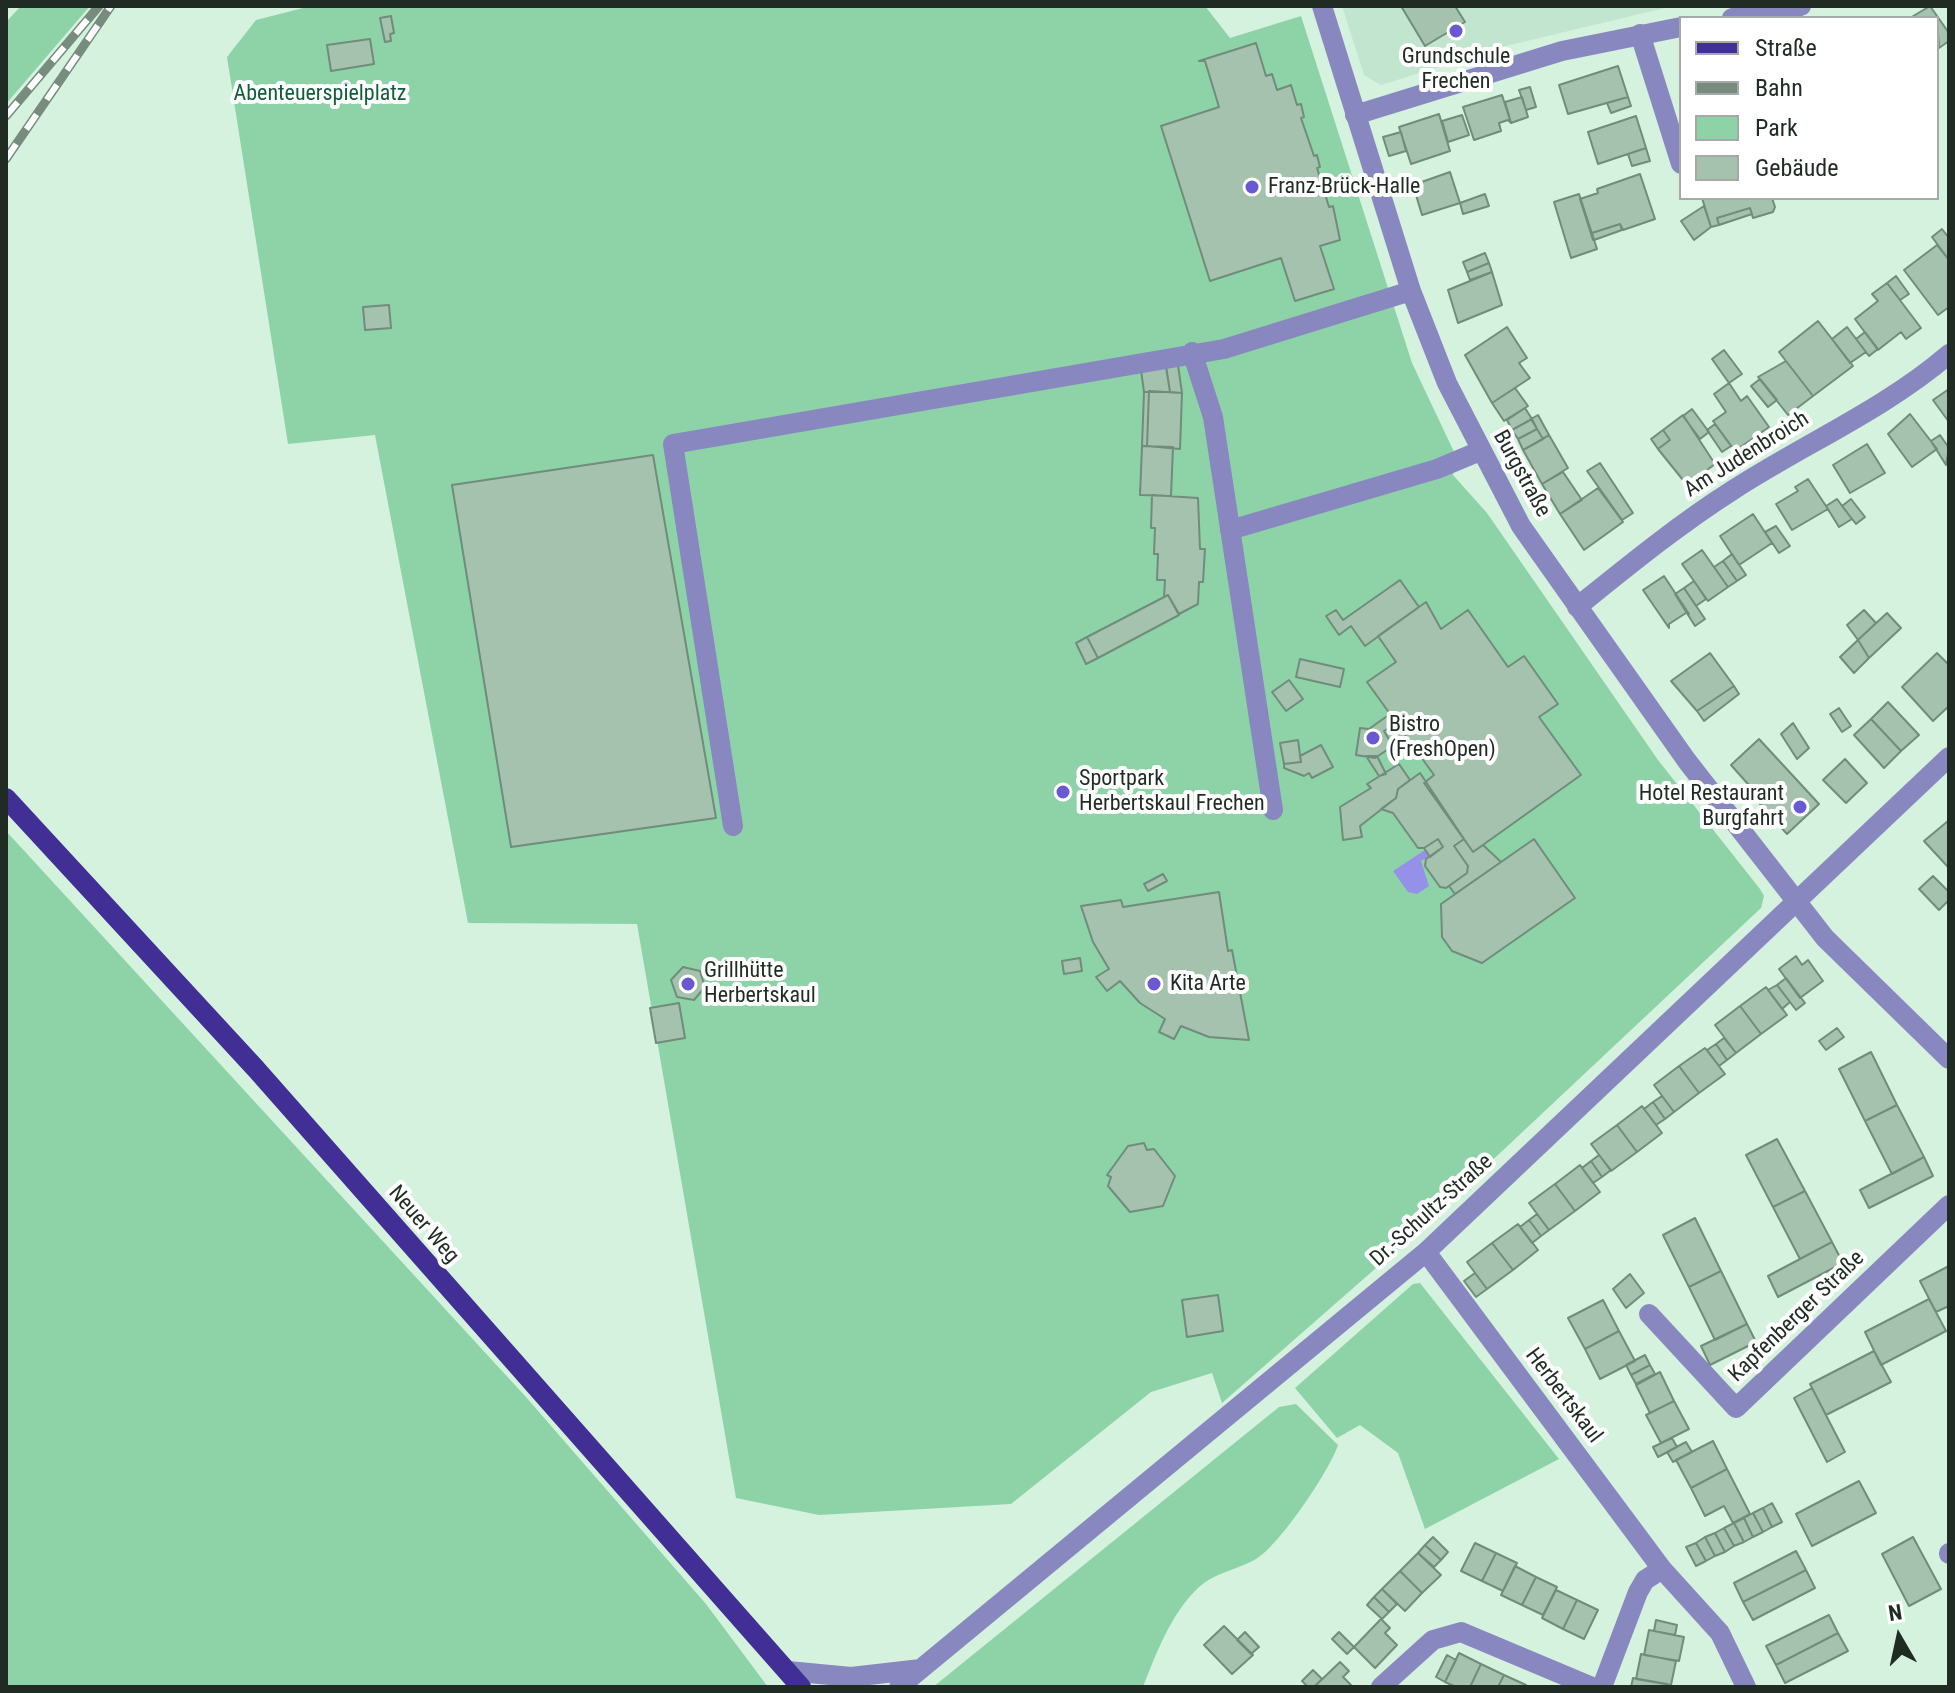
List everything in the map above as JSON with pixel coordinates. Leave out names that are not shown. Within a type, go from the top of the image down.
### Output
[{"type":"main road","name":"Neuer Weg","points":[[6,798],[256,1069],[493,1342],[795,1679]]},
{"type":"street","name":"Burgstraße","points":[[1322,6],[1411,291],[1447,383],[1480,451],[1521,526],[1577,607],[1703,783],[1797,902]]},
{"type":"street","points":[[1744,16],[1801,6]]},
{"type":"street","points":[[1355,115],[1562,51],[1679,27]]},
{"type":"street","points":[[1640,34],[1679,158]]},
{"type":"street","points":[[733,826],[673,444],[1192,352],[1224,349],[1411,291]]},
{"type":"street","points":[[1192,352],[1213,417],[1273,810]]},
{"type":"street","name":"Am Judenbroich","points":[[1577,607],[1657,542],[1734,490],[1886,399],[1949,354]]},
{"type":"street","points":[[1230,530],[1437,469],[1480,451]]},
{"type":"street","name":"Dr.-Schultz-Straße","points":[[899,1687],[1426,1252],[1949,757]]},
{"type":"street","points":[[1797,902],[1846,961],[1949,1059]]},
{"type":"street","name":"Kapfenberger Straße","points":[[1649,1314],[1736,1408],[1949,1205]]},
{"type":"street","name":"Herbertskaul","points":[[1426,1252],[1662,1569],[1720,1633],[1746,1687]]},
{"type":"street","points":[[1602,1687],[1638,1592],[1645,1580],[1662,1569]]},
{"type":"street","points":[[1381,1687],[1433,1640],[1461,1632],[1592,1687]]},
{"type":"street","points":[[795,1679],[851,1677],[921,1669]]},
{"type":"shaded area","name":"Grundschule Frechen","points":[[1342,6],[1673,6],[1506,46],[1381,85],[1364,75]]},
{"type":"shaded area","points":[[1425,850],[1429,856],[1421,861],[1429,886],[1417,894],[1408,892],[1393,871]]},
{"type":"green space","points":[[21,6],[90,6],[6,104],[6,22]]},
{"type":"green space","name":"Sportpark Herbertskaul Frechen","points":[[311,6],[1205,6],[1230,38],[1301,16],[1412,363],[1456,456],[1453,475],[1487,513],[1658,760],[1760,889],[1764,896],[1761,908],[1400,1247],[1222,1403],[1212,1373],[1151,1392],[1011,1504],[819,1515],[736,1498],[637,924],[468,923],[375,435],[288,444],[227,57],[256,20]]},
{"type":"green space","points":[[6,831],[525,1396],[706,1604],[768,1687],[6,1687]]},
{"type":"green space","points":[[1420,1283],[1559,1459],[1425,1529],[1398,1453],[1360,1425],[1337,1438],[1295,1388],[1413,1284]]},
{"type":"green space","points":[[1296,1404],[1338,1445],[1325,1472],[1290,1524],[1266,1551],[1249,1563],[1202,1584],[1187,1600],[1165,1636],[1143,1687],[933,1687],[1279,1407]]},
{"type":"building","points":[[1401,6],[1455,6],[1465,22],[1425,46]]},
{"type":"building","points":[[1930,6],[1937,16],[1913,16]]},
{"type":"building","points":[[391,16],[394,33],[390,34],[391,41],[385,42],[380,18]]},
{"type":"building","points":[[1939,19],[1949,33],[1949,41],[1939,48]]},
{"type":"building","points":[[370,39],[374,64],[331,71],[327,45]]},
{"type":"building","name":"Franz-Brück-Halle","points":[[1256,43],[1266,76],[1272,74],[1277,90],[1291,85],[1297,105],[1301,104],[1304,117],[1301,118],[1314,156],[1317,155],[1320,167],[1317,168],[1329,207],[1333,206],[1340,240],[1320,246],[1334,289],[1295,301],[1281,258],[1210,281],[1161,126],[1219,107],[1205,61],[1199,61]]},
{"type":"building","points":[[1618,66],[1628,97],[1568,114],[1559,85]]},
{"type":"building","points":[[1530,87],[1536,107],[1526,110],[1519,90]]},
{"type":"building","points":[[1502,95],[1511,123],[1508,120],[1499,123],[1501,131],[1474,140],[1463,107]]},
{"type":"building","points":[[1522,97],[1528,117],[1511,123],[1505,102]]},
{"type":"building","points":[[1628,97],[1631,106],[1611,113],[1607,103]]},
{"type":"building","points":[[1439,114],[1450,151],[1411,164],[1399,127]]},
{"type":"building","points":[[1462,115],[1469,135],[1448,142],[1442,121]]},
{"type":"building","points":[[1636,116],[1646,148],[1598,164],[1588,132]]},
{"type":"building","points":[[1401,132],[1406,151],[1389,156],[1383,137]]},
{"type":"building","points":[[1646,148],[1650,161],[1632,166],[1628,154]]},
{"type":"building","points":[[1450,172],[1460,203],[1422,215],[1413,185]]},
{"type":"building","points":[[1640,174],[1655,219],[1623,230],[1620,224],[1592,233],[1593,240],[1580,199],[1598,193],[1597,189]]},
{"type":"building","points":[[1485,194],[1489,206],[1463,214],[1460,203]]},
{"type":"building","points":[[1579,194],[1597,249],[1571,258],[1554,202]]},
{"type":"building","points":[[1703,200],[1773,200],[1773,212],[1753,218],[1750,208],[1717,218],[1719,225],[1711,227]]},
{"type":"building","points":[[1704,206],[1711,227],[1694,240],[1681,221]]},
{"type":"building","points":[[1750,208],[1752,214],[1719,225],[1717,218]]},
{"type":"building","points":[[1620,224],[1622,230],[1594,240],[1592,233]]},
{"type":"building","points":[[1942,229],[1949,238],[1949,260],[1932,237]]},
{"type":"building","points":[[1937,245],[1949,260],[1949,307],[1938,315],[1904,270]]},
{"type":"building","points":[[1485,253],[1489,263],[1467,272],[1463,262]]},
{"type":"building","points":[[1489,263],[1492,272],[1470,280],[1467,272]]},
{"type":"building","points":[[1492,272],[1502,305],[1458,323],[1448,290]]},
{"type":"building","points":[[1896,276],[1909,294],[1900,300],[1887,283]]},
{"type":"building","points":[[1887,283],[1921,328],[1906,339],[1901,332],[1878,350],[1855,319],[1878,301],[1872,294]]},
{"type":"building","points":[[389,305],[391,328],[365,330],[363,307]]},
{"type":"building","points":[[1818,321],[1853,366],[1813,396],[1779,352]]},
{"type":"building","points":[[1507,327],[1527,358],[1519,363],[1530,378],[1492,403],[1465,355]]},
{"type":"building","points":[[1847,327],[1866,352],[1850,363],[1832,339]]},
{"type":"building","points":[[1865,332],[1878,349],[1869,356],[1856,339]]},
{"type":"building","points":[[1724,350],[1742,374],[1729,383],[1712,359]]},
{"type":"building","points":[[1177,358],[1182,393],[1170,392],[1165,361]]},
{"type":"building","points":[[1165,359],[1170,392],[1144,392],[1140,363]]},
{"type":"building","points":[[1786,361],[1813,396],[1788,415],[1758,377]]},
{"type":"building","points":[[1760,379],[1777,400],[1768,407],[1751,386]]},
{"type":"building","points":[[1729,383],[1741,401],[1747,396],[1769,427],[1735,451],[1713,421],[1726,412],[1714,394]]},
{"type":"building","points":[[1515,388],[1528,406],[1504,421],[1492,403]]},
{"type":"building","points":[[1949,389],[1949,422],[1933,400]]},
{"type":"building","points":[[1149,391],[1182,393],[1180,449],[1147,446]]},
{"type":"building","points":[[1144,392],[1149,392],[1147,446],[1142,446]]},
{"type":"building","points":[[1525,408],[1532,419],[1512,430],[1507,420]]},
{"type":"building","points":[[1692,409],[1709,432],[1700,439],[1683,416]]},
{"type":"building","points":[[1910,414],[1937,449],[1912,467],[1888,434]]},
{"type":"building","points":[[1538,415],[1549,435],[1543,439],[1531,419]]},
{"type":"building","points":[[1683,415],[1715,464],[1687,485],[1658,449],[1670,440],[1663,430]]},
{"type":"building","points":[[1532,419],[1537,429],[1518,439],[1512,430]]},
{"type":"building","points":[[1715,424],[1731,446],[1722,452],[1707,430]]},
{"type":"building","points":[[1537,429],[1543,439],[1523,450],[1518,439]]},
{"type":"building","points":[[1663,430],[1670,440],[1658,449],[1651,439]]},
{"type":"building","points":[[1549,435],[1568,468],[1542,484],[1523,450]]},
{"type":"building","points":[[1940,435],[1949,448],[1946,465],[1931,441]]},
{"type":"building","points":[[1867,444],[1885,473],[1850,493],[1833,465]]},
{"type":"building","points":[[1142,446],[1173,447],[1171,496],[1140,495]]},
{"type":"building","points":[[653,455],[716,818],[511,847],[452,485]]},
{"type":"building","points":[[1600,463],[1633,513],[1622,520],[1587,471]]},
{"type":"building","points":[[1563,472],[1582,500],[1560,514],[1542,484]]},
{"type":"building","points":[[1808,479],[1828,509],[1792,530],[1776,504],[1798,491],[1795,487]]},
{"type":"building","points":[[1598,488],[1623,522],[1584,550],[1560,514]]},
{"type":"building","points":[[1152,495],[1198,498],[1200,549],[1205,549],[1203,582],[1199,582],[1198,604],[1179,614],[1168,595],[1164,597],[1165,580],[1157,580],[1155,528],[1151,528]]},
{"type":"building","points":[[1837,499],[1852,519],[1839,527],[1826,506]]},
{"type":"building","points":[[1851,499],[1865,517],[1856,524],[1842,506]]},
{"type":"building","points":[[1753,514],[1772,543],[1739,565],[1720,536]]},
{"type":"building","points":[[1776,526],[1790,546],[1779,553],[1765,532]]},
{"type":"building","points":[[1702,550],[1728,587],[1708,601],[1682,564]]},
{"type":"building","points":[[1732,554],[1746,575],[1737,581],[1723,561]]},
{"type":"building","points":[[1723,561],[1737,581],[1728,587],[1714,567]]},
{"type":"building","points":[[1664,576],[1689,614],[1669,624],[1669,628],[1643,590]]},
{"type":"building","points":[[1400,580],[1419,607],[1365,646],[1351,626],[1339,635],[1326,616],[1336,610],[1343,620]]},
{"type":"building","points":[[1694,581],[1706,599],[1696,606],[1684,588]]},
{"type":"building","points":[[1684,588],[1705,619],[1695,626],[1675,594]]},
{"type":"building","points":[[1168,595],[1179,615],[1098,658],[1087,637]]},
{"type":"building","points":[[1426,602],[1441,629],[1468,610],[1508,667],[1524,656],[1558,704],[1539,717],[1581,775],[1473,852],[1424,783],[1434,775],[1367,682],[1396,662],[1378,636]]},
{"type":"building","points":[[1864,610],[1876,623],[1858,640],[1847,625]]},
{"type":"building","points":[[1887,613],[1901,628],[1869,658],[1858,640]]},
{"type":"building","points":[[1087,637],[1098,658],[1086,664],[1076,643]]},
{"type":"building","points":[[1858,640],[1869,658],[1854,673],[1840,657]]},
{"type":"building","points":[[1710,653],[1734,686],[1697,711],[1671,681]]},
{"type":"building","points":[[1937,653],[1949,665],[1949,706],[1933,721],[1902,687]]},
{"type":"building","points":[[1300,659],[1344,669],[1340,687],[1296,677]]},
{"type":"building","points":[[1289,680],[1303,699],[1286,711],[1272,692]]},
{"type":"building","points":[[1734,686],[1739,694],[1704,721],[1697,711]]},
{"type":"building","points":[[1888,702],[1919,735],[1901,751],[1871,719]]},
{"type":"building","points":[[1839,708],[1851,726],[1842,732],[1830,714]]},
{"type":"building","name":"Bistro (FreshOpen)","points":[[1390,714],[1396,723],[1384,731],[1393,746],[1375,758],[1356,755],[1360,728],[1369,729]]},
{"type":"building","points":[[1871,719],[1901,751],[1884,768],[1854,735]]},
{"type":"building","points":[[1793,723],[1809,748],[1797,759],[1781,734]]},
{"type":"building","points":[[1759,739],[1819,804],[1787,834],[1752,795],[1755,792],[1731,765]]},
{"type":"building","points":[[1298,740],[1301,762],[1284,764],[1280,743]]},
{"type":"building","points":[[1321,745],[1333,767],[1312,778],[1309,773],[1304,776],[1284,768],[1284,764],[1301,762],[1300,756]]},
{"type":"building","points":[[1366,756],[1377,756],[1386,774],[1379,776]]},
{"type":"building","points":[[1845,759],[1867,783],[1846,803],[1823,780]]},
{"type":"building","points":[[1399,764],[1410,780],[1398,789],[1396,798],[1360,826],[1362,837],[1343,840],[1340,807],[1371,788],[1367,784]]},
{"type":"building","points":[[1420,773],[1464,839],[1454,846],[1468,866],[1467,873],[1446,888],[1440,887],[1425,866],[1426,859],[1443,847],[1438,839],[1424,848],[1418,848],[1393,813],[1381,809],[1396,798],[1398,789]]},
{"type":"building","points":[[1949,823],[1948,867],[1924,841]]},
{"type":"building","points":[[1438,839],[1443,847],[1430,857],[1424,848]]},
{"type":"building","points":[[1464,839],[1473,852],[1483,845],[1501,862],[1455,894],[1449,886],[1467,873],[1468,866],[1454,846]]},
{"type":"building","points":[[1534,839],[1575,898],[1482,963],[1452,951],[1442,937],[1441,904]]},
{"type":"building","points":[[1163,874],[1167,881],[1148,891],[1144,884]]},
{"type":"building","points":[[1933,876],[1949,892],[1949,900],[1939,910],[1919,889]]},
{"type":"building","points":[[1219,892],[1228,951],[1232,950],[1249,1040],[1209,1037],[1181,1026],[1174,1039],[1159,1032],[1165,1019],[1140,1003],[1120,981],[1107,991],[1096,977],[1109,969],[1093,942],[1081,906],[1121,900],[1123,907]]},
{"type":"building","points":[[1796,956],[1802,965],[1808,960],[1823,981],[1800,998],[1779,969]]},
{"type":"building","points":[[1080,958],[1082,971],[1064,974],[1062,961]]},
{"type":"building","name":"Grillhütte Herbertskaul","points":[[683,967],[700,971],[705,987],[694,1000],[677,997],[671,980]]},
{"type":"building","points":[[1786,978],[1805,1003],[1796,1010],[1777,985]]},
{"type":"building","points":[[1777,985],[1790,1002],[1782,1009],[1768,990]]},
{"type":"building","points":[[1766,987],[1787,1015],[1761,1034],[1740,1006]]},
{"type":"building","points":[[679,1003],[685,1038],[656,1043],[650,1008]]},
{"type":"building","points":[[1740,1006],[1761,1034],[1736,1053],[1715,1025]]},
{"type":"building","points":[[1837,1028],[1844,1037],[1826,1050],[1819,1041]]},
{"type":"building","points":[[1724,1038],[1736,1053],[1727,1060],[1716,1044]]},
{"type":"building","points":[[1716,1044],[1727,1060],[1719,1066],[1707,1050]]},
{"type":"building","points":[[1705,1048],[1725,1074],[1699,1093],[1679,1066]]},
{"type":"building","points":[[1871,1052],[1897,1105],[1865,1121],[1839,1069]]},
{"type":"building","points":[[1679,1066],[1699,1093],[1674,1112],[1654,1085]]},
{"type":"building","points":[[1662,1096],[1674,1112],[1665,1119],[1653,1102]]},
{"type":"building","points":[[1653,1102],[1665,1119],[1656,1125],[1644,1109]]},
{"type":"building","points":[[1897,1105],[1924,1157],[1892,1174],[1865,1121]]},
{"type":"building","points":[[1642,1106],[1662,1133],[1637,1152],[1617,1125]]},
{"type":"building","points":[[1617,1125],[1637,1152],[1611,1171],[1591,1144]]},
{"type":"building","points":[[1777,1139],[1805,1191],[1773,1207],[1746,1155]]},
{"type":"building","points":[[1144,1143],[1147,1150],[1154,1149],[1175,1176],[1163,1206],[1130,1212],[1108,1186],[1111,1177],[1107,1175],[1128,1146]]},
{"type":"building","points":[[1599,1155],[1611,1170],[1602,1177],[1591,1161]]},
{"type":"building","points":[[1924,1157],[1933,1176],[1869,1208],[1860,1190]]},
{"type":"building","points":[[1591,1161],[1602,1177],[1593,1183],[1582,1168]]},
{"type":"building","points":[[1580,1165],[1600,1192],[1575,1211],[1555,1184]]},
{"type":"building","points":[[1555,1184],[1575,1211],[1549,1230],[1529,1203]]},
{"type":"building","points":[[1805,1191],[1832,1242],[1800,1259],[1773,1207]]},
{"type":"building","points":[[1537,1214],[1549,1230],[1541,1236],[1529,1220]]},
{"type":"building","points":[[1695,1218],[1721,1271],[1689,1287],[1663,1235]]},
{"type":"building","points":[[1529,1220],[1541,1236],[1532,1243],[1520,1227]]},
{"type":"building","points":[[1518,1224],[1538,1250],[1513,1270],[1492,1243]]},
{"type":"building","points":[[1832,1242],[1843,1263],[1778,1297],[1768,1276]]},
{"type":"building","points":[[1492,1243],[1513,1270],[1487,1289],[1467,1262]]},
{"type":"building","points":[[1949,1266],[1949,1306],[1936,1312],[1920,1281]]},
{"type":"building","points":[[1721,1271],[1747,1324],[1715,1340],[1689,1287]]},
{"type":"building","points":[[1475,1273],[1487,1289],[1476,1297],[1464,1281]]},
{"type":"building","points":[[1630,1274],[1644,1293],[1626,1308],[1613,1289]]},
{"type":"building","points":[[1218,1295],[1223,1331],[1187,1337],[1182,1300]]},
{"type":"building","points":[[1929,1299],[1946,1331],[1881,1365],[1865,1332]]},
{"type":"building","points":[[1603,1300],[1619,1331],[1585,1349],[1568,1318]]},
{"type":"building","points":[[1747,1324],[1756,1342],[1710,1365],[1701,1346]]},
{"type":"building","points":[[1619,1331],[1635,1361],[1600,1379],[1585,1349]]},
{"type":"building","points":[[1874,1351],[1891,1382],[1826,1415],[1810,1384]]},
{"type":"building","points":[[1645,1355],[1650,1365],[1631,1375],[1626,1365]]},
{"type":"building","points":[[1650,1365],[1655,1374],[1636,1384],[1631,1375]]},
{"type":"building","points":[[1660,1372],[1674,1401],[1650,1413],[1636,1385]]},
{"type":"building","points":[[1812,1388],[1845,1452],[1827,1462],[1794,1398]]},
{"type":"building","points":[[1674,1401],[1689,1429],[1661,1443],[1646,1415]]},
{"type":"building","points":[[1672,1438],[1677,1447],[1658,1457],[1653,1447]]},
{"type":"building","points":[[1713,1441],[1727,1469],[1691,1488],[1676,1460]]},
{"type":"building","points":[[1686,1442],[1692,1452],[1673,1462],[1667,1452]]},
{"type":"building","points":[[1727,1469],[1750,1514],[1733,1523],[1724,1506],[1705,1516],[1691,1488]]},
{"type":"building","points":[[1859,1481],[1876,1513],[1812,1546],[1796,1514]]},
{"type":"building","points":[[1772,1503],[1782,1522],[1772,1527],[1763,1508]]},
{"type":"building","points":[[1763,1508],[1772,1527],[1763,1532],[1753,1513]]},
{"type":"building","points":[[1753,1513],[1763,1532],[1753,1537],[1744,1518]]},
{"type":"building","points":[[1744,1518],[1753,1537],[1744,1542],[1734,1523]]},
{"type":"building","points":[[1734,1523],[1744,1542],[1734,1546],[1724,1528]]},
{"type":"building","points":[[1724,1528],[1734,1546],[1725,1552],[1715,1533]]},
{"type":"building","points":[[1715,1533],[1725,1552],[1715,1556],[1705,1537]]},
{"type":"building","points":[[1433,1537],[1448,1552],[1441,1560],[1425,1545]]},
{"type":"building","points":[[1705,1537],[1715,1556],[1706,1561],[1696,1543]]},
{"type":"building","points":[[1913,1537],[1941,1589],[1909,1606],[1882,1554]]},
{"type":"building","points":[[1475,1543],[1496,1553],[1482,1581],[1461,1571]]},
{"type":"building","points":[[1696,1543],[1706,1561],[1696,1566],[1686,1547]]},
{"type":"building","points":[[1425,1545],[1441,1560],[1434,1567],[1418,1553]]},
{"type":"building","points":[[1796,1551],[1806,1570],[1743,1602],[1734,1583]]},
{"type":"building","points":[[1418,1553],[1441,1575],[1422,1593],[1400,1571]]},
{"type":"building","points":[[1496,1553],[1517,1563],[1503,1591],[1482,1581]]},
{"type":"building","points":[[1515,1566],[1536,1577],[1522,1605],[1501,1595]]},
{"type":"building","points":[[1806,1570],[1815,1588],[1753,1620],[1743,1602]]},
{"type":"building","points":[[1400,1571],[1422,1593],[1405,1611],[1382,1589]]},
{"type":"building","points":[[1536,1577],[1557,1587],[1543,1615],[1522,1605]]},
{"type":"building","points":[[1382,1589],[1397,1604],[1389,1612],[1374,1597]]},
{"type":"building","points":[[1556,1590],[1577,1600],[1563,1629],[1542,1618]]},
{"type":"building","points":[[1374,1597],[1389,1612],[1382,1619],[1367,1605]]},
{"type":"building","points":[[1577,1600],[1598,1610],[1584,1639],[1563,1629]]},
{"type":"building","points":[[1829,1615],[1838,1633],[1776,1665],[1766,1646]]},
{"type":"building","points":[[1381,1619],[1390,1628],[1385,1633],[1397,1645],[1375,1668],[1354,1647]]},
{"type":"building","points":[[1656,1620],[1677,1625],[1675,1635],[1654,1631]]},
{"type":"building","points":[[1224,1626],[1253,1655],[1232,1674],[1204,1645]]},
{"type":"building","points":[[1649,1630],[1684,1637],[1679,1661],[1644,1655]]},
{"type":"building","points":[[1245,1632],[1259,1647],[1251,1654],[1237,1640]]},
{"type":"building","points":[[1339,1632],[1354,1647],[1347,1654],[1332,1639]]},
{"type":"building","points":[[1838,1633],[1848,1651],[1785,1683],[1776,1665]]},
{"type":"building","points":[[1459,1653],[1481,1664],[1470,1687],[1456,1687],[1445,1682]]},
{"type":"building","points":[[1641,1654],[1676,1661],[1671,1685],[1636,1679]]},
{"type":"building","points":[[1447,1655],[1456,1660],[1445,1682],[1436,1677]]},
{"type":"building","points":[[1340,1662],[1349,1671],[1343,1677],[1353,1687],[1314,1687]]},
{"type":"building","points":[[1481,1664],[1504,1675],[1498,1687],[1470,1687]]},
{"type":"building","points":[[1313,1670],[1322,1679],[1314,1687],[1308,1687],[1302,1681]]},
{"type":"building","points":[[1504,1675],[1526,1685],[1525,1687],[1498,1687]]},
{"type":"building","points":[[1633,1678],[1667,1684],[1667,1687],[1631,1687]]},
{"type":"railway","points":[[6,116],[99,6]]},
{"type":"railway","points":[[6,159],[111,6]]},
{"type":"place","name":"Grundschule Frechen","points":[[1456,31]]},
{"type":"place","name":"Franz-Brück-Halle","points":[[1252,187]]},
{"type":"place","name":"Bistro (FreshOpen)","points":[[1373,738]]},
{"type":"place","name":"Sportpark Herbertskaul Frechen","points":[[1063,792]]},
{"type":"place","name":"Hotel Restaurant Burgfahrt","points":[[1800,807]]},
{"type":"place","name":"Grillhütte Herbertskaul","points":[[688,984]]},
{"type":"place","name":"Kita Arte","points":[[1154,984]]},
{"type":"park label","name":"Abenteuerspielplatz","points":[[320,94]]}]
